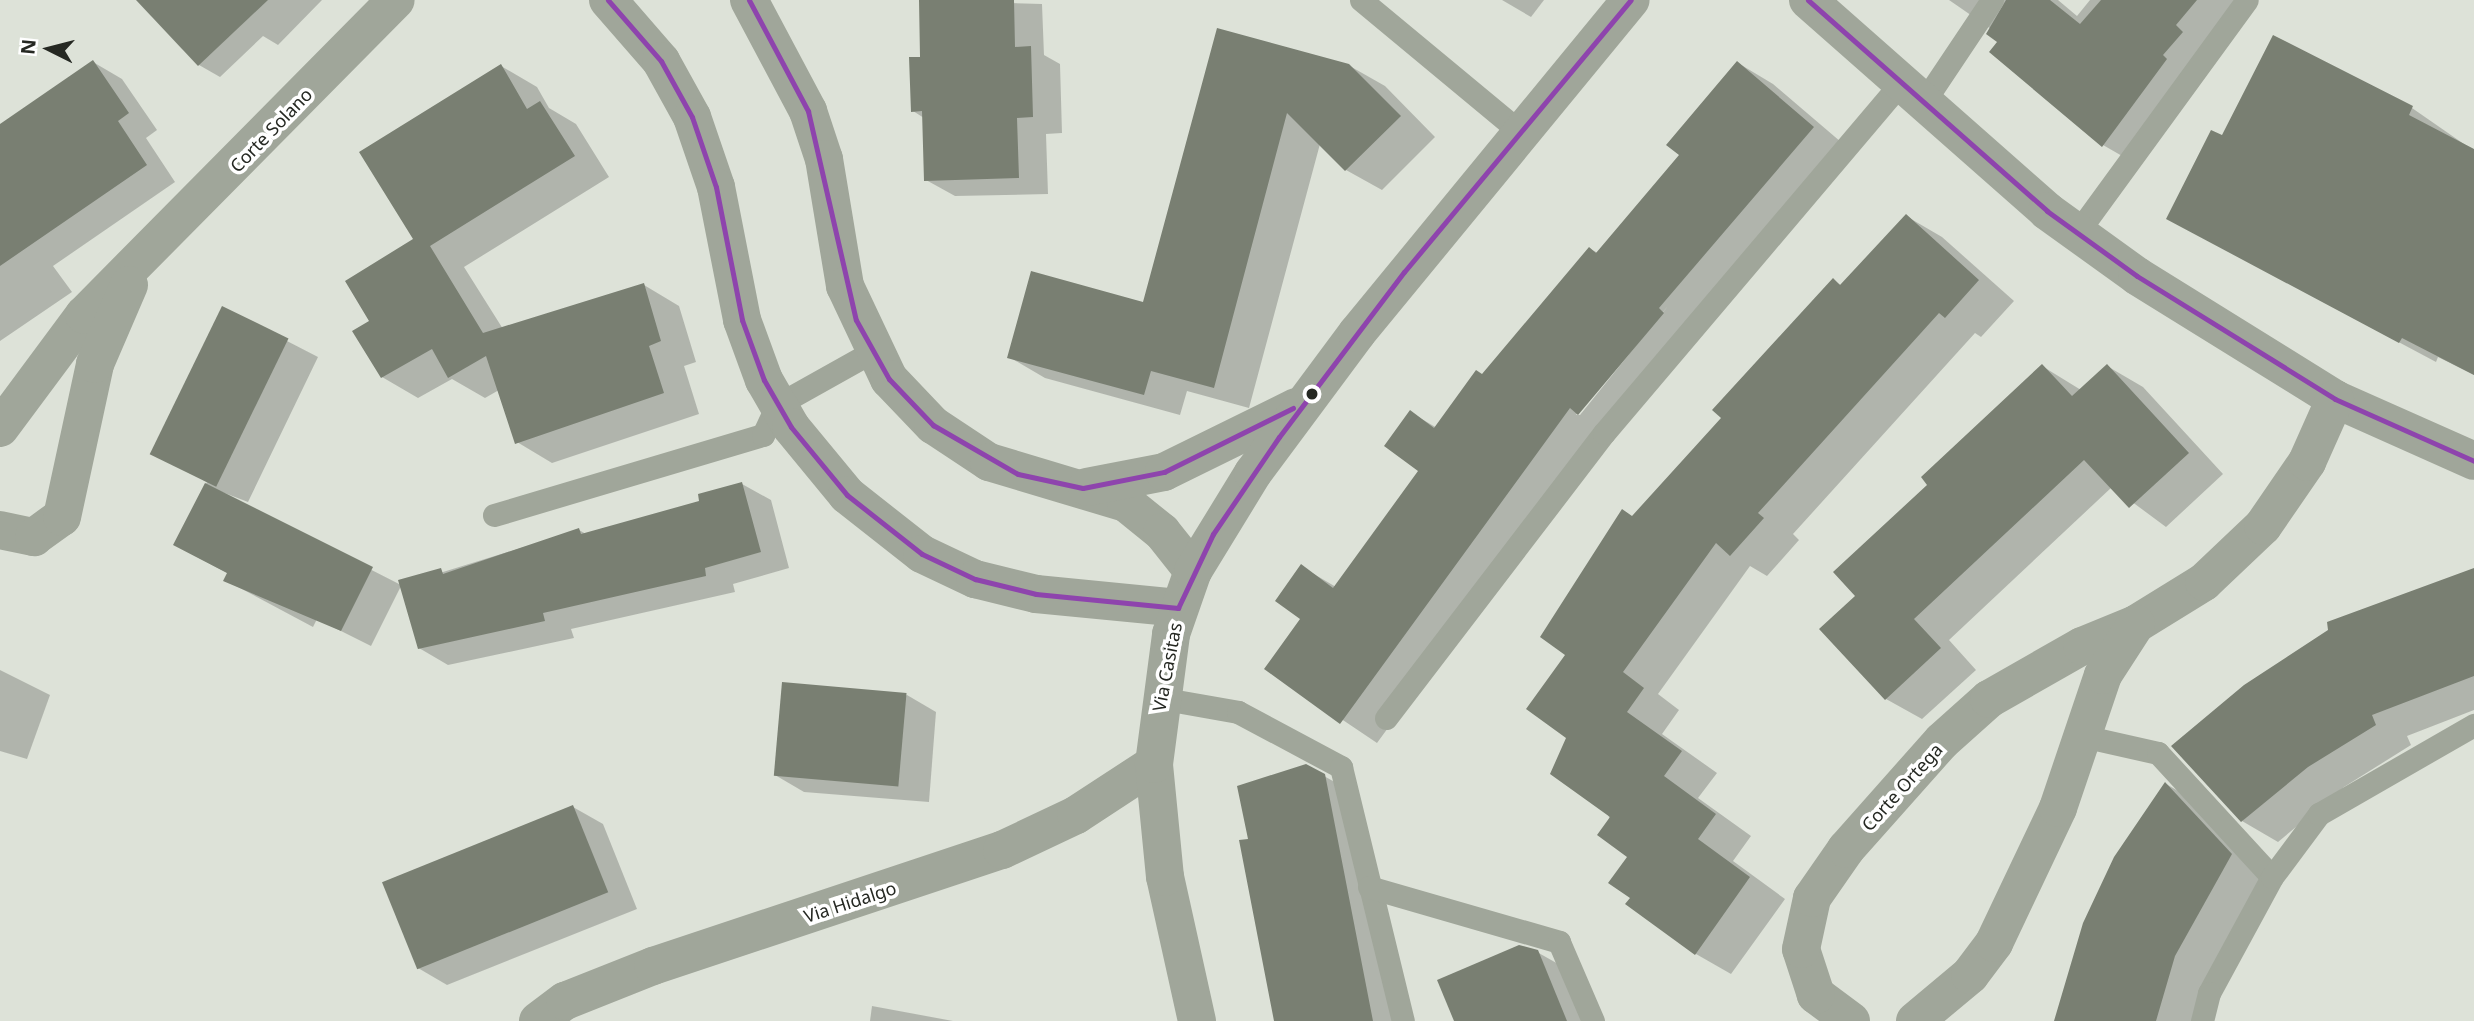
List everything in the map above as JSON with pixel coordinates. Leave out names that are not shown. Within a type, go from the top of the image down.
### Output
[{"type":"street","name":"Corte Solano","points":[[0,428],[84,315],[145,259],[396,0]]},
{"type":"street","points":[[608,0],[661,61],[692,117],[716,187],[742,320],[777,405],[847,495],[931,558],[975,579],[1036,594],[1178,608]]},
{"type":"street","points":[[749,0],[808,111],[824,159],[845,286],[872,352],[909,403],[958,444],[1018,474],[1083,488],[1138,511],[1193,571]]},
{"type":"street","name":"Via Casitas","points":[[1197,1021],[1163,865],[1154,764],[1159,698],[1178,608],[1193,571],[1304,402],[1520,132],[1631,0]]},
{"type":"street","points":[[1808,0],[1912,93],[2077,233],[2221,333],[2335,399],[2474,461]]},
{"type":"street","name":"Corte Solano","points":[[0,530],[34,537],[62,517],[95,364],[115,307],[145,259]]},
{"type":"street","name":"Corte Ortega","points":[[1851,1021],[1815,995],[1803,966],[1804,915],[1828,873],[1902,784],[1989,699],[2082,646],[2136,624],[2204,582],[2263,526],[2307,462],[2335,399]]},
{"type":"street","points":[[1083,488],[1164,472],[1304,402]]},
{"type":"street","name":"Corte Ortega","points":[[1915,1021],[1970,975],[1994,943],[2054,820],[2078,735],[2103,675],[2136,624]]},
{"type":"street","name":"Via Hidalgo","points":[[538,1021],[565,1001],[653,967],[1002,850],[1076,815],[1154,764]]},
{"type":"lane","points":[[1361,0],[1520,132]]},
{"type":"lane","points":[[1385,718],[1604,433],[1912,93],[1992,0]]},
{"type":"lane","points":[[2077,233],[2247,0]]},
{"type":"lane","points":[[495,515],[763,435],[777,405],[872,352]]},
{"type":"lane","points":[[1159,698],[1238,712],[1341,766],[1403,1021]]},
{"type":"lane","points":[[2202,1021],[2209,993],[2272,877],[2319,814],[2474,725]]},
{"type":"lane","points":[[2078,735],[2158,753],[2272,877]]},
{"type":"lane","points":[[1370,887],[1559,942],[1593,1021]]},
{"type":"building","points":[[136,0],[268,0],[198,66]]},
{"type":"building","points":[[919,0],[1014,0],[1015,47],[1031,46],[1033,117],[1017,118],[1019,178],[924,181],[922,111],[911,112],[909,57],[920,57]]},
{"type":"building","points":[[2006,0],[2050,0],[2080,24],[2101,0],[2197,0],[2176,25],[2183,32],[2163,55],[2167,59],[2102,147],[1989,52],[1997,42],[1986,34]]},
{"type":"building","points":[[1217,28],[1349,64],[1401,116],[1345,171],[1287,113],[1214,388],[1151,371],[1144,395],[1007,358],[1031,271],[1143,302]]},
{"type":"building","points":[[2273,35],[2413,106],[2409,115],[2474,149],[2474,375],[2402,338],[2399,343],[2166,219],[2211,130],[2222,135]]},
{"type":"building","points":[[93,60],[129,113],[118,121],[147,165],[0,266],[0,124]]},
{"type":"building","points":[[1737,61],[1814,127],[1659,308],[1664,313],[1578,415],[1570,408],[1340,724],[1264,669],[1300,619],[1275,601],[1301,564],[1333,588],[1418,471],[1384,446],[1410,410],[1434,428],[1476,370],[1482,374],[1589,247],[1596,253],[1679,155],[1666,145]]},
{"type":"building","points":[[501,64],[527,109],[540,101],[575,156],[430,246],[483,333],[644,283],[661,341],[649,346],[664,393],[515,444],[486,356],[448,378],[432,349],[381,378],[352,331],[369,321],[345,281],[413,239],[359,152]]},
{"type":"building","points":[[1906,214],[1979,280],[1945,318],[1939,313],[1758,513],[1764,518],[1730,556],[1716,543],[1623,672],[1644,688],[1627,712],[1682,751],[1664,776],[1716,814],[1698,839],[1750,877],[1695,955],[1625,904],[1630,898],[1608,883],[1627,857],[1597,835],[1610,817],[1550,774],[1566,738],[1526,709],[1565,655],[1540,637],[1622,509],[1632,516],[1721,418],[1712,410],[1833,278],[1840,285]]},
{"type":"building","points":[[222,306],[289,338],[216,487],[150,454]]},
{"type":"building","points":[[2042,364],[2072,396],[2107,364],[2189,453],[2129,508],[2084,460],[1914,619],[1941,648],[1885,700],[1819,629],[1855,596],[1833,572],[1927,485],[1921,477]]},
{"type":"building","points":[[742,482],[761,552],[705,568],[706,576],[543,613],[545,621],[418,649],[398,580],[441,568],[443,574],[579,528],[581,534],[699,501],[698,494]]},
{"type":"building","points":[[205,483],[373,567],[341,631],[223,581],[227,573],[173,545]]},
{"type":"building","points":[[2474,568],[2474,676],[2372,715],[2376,725],[2308,767],[2241,822],[2171,746],[2244,685],[2328,630],[2327,622]]},
{"type":"building","points":[[782,682],[907,693],[898,787],[774,776]]},
{"type":"building","points":[[1306,764],[1325,774],[1373,1021],[1274,1021],[1239,840],[1248,839],[1237,786]]},
{"type":"building","points":[[2165,782],[2232,854],[2175,956],[2156,1021],[2054,1021],[2083,923],[2114,857]]},
{"type":"building","points":[[573,805],[608,892],[417,969],[382,882]]},
{"type":"building","points":[[1519,945],[1538,950],[1567,1021],[1454,1021],[1437,980]]},
{"type":"transit line","points":[[608,0],[661,61],[692,117],[716,187],[742,320],[764,380],[791,427],[847,495],[922,554],[975,579],[1036,594],[1178,608],[1213,534],[1279,437],[1404,272],[1631,0]]},
{"type":"transit line","points":[[749,0],[808,111],[856,320],[889,379],[933,425],[1018,474],[1083,488],[1164,472],[1293,408]]},
{"type":"transit line","points":[[1808,0],[2047,211],[2137,276],[2335,399],[2474,461]]}]
